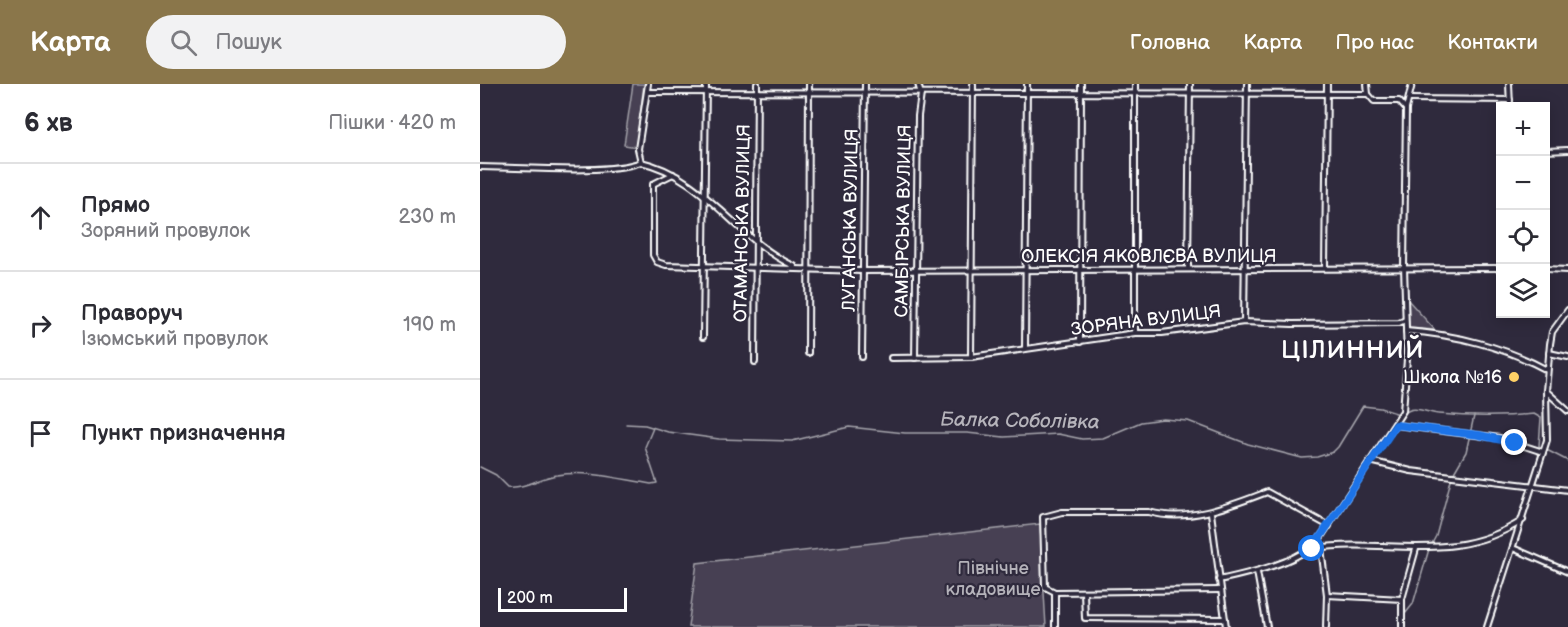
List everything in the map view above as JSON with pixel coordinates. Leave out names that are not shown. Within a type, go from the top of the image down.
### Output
[{"type":"street","points":[[641,162],[638,149],[648,84]]},
{"type":"street","points":[[704,337],[706,84]]},
{"type":"street","name":"ОТАМАНСЬКА ВУЛИЦЯ","points":[[754,362],[757,84]]},
{"type":"street","points":[[808,353],[809,84]]},
{"type":"street","name":"ЛУГАНСЬКА ВУЛИЦЯ","points":[[862,357],[861,271],[865,84]]},
{"type":"street","name":"САМБІРСЬКА ВУЛИЦЯ","points":[[915,358],[918,116],[921,94],[918,84]]},
{"type":"street","points":[[971,357],[973,84]]},
{"type":"street","points":[[1025,349],[1027,84]]},
{"type":"street","points":[[1080,342],[1078,270],[1081,84]]},
{"type":"street","points":[[1135,84],[1133,270],[1135,333]]},
{"type":"street","points":[[1188,269],[1190,84]]},
{"type":"street","points":[[1244,322],[1247,84]]},
{"type":"street","points":[[1325,267],[1327,84]]},
{"type":"street","points":[[1367,84],[1368,94],[1374,100],[1399,101],[1406,109]]},
{"type":"street","points":[[1312,549],[1396,425],[1403,411],[1406,392],[1404,267],[1406,109],[1412,84]]},
{"type":"street","points":[[1409,99],[1510,100],[1509,84]]},
{"type":"street","points":[[647,92],[1328,96],[1368,94]]},
{"type":"street","points":[[1550,150],[1568,150]]},
{"type":"street","points":[[480,167],[593,168],[629,166],[641,162],[673,174],[704,194],[785,262],[798,267]]},
{"type":"street","name":"ОЛЕКСІЯ ЯКОВЛЄВА ВУЛИЦЯ","points":[[673,174],[653,184],[653,255],[657,262],[666,266],[798,267],[861,271],[1496,268]]},
{"type":"street","points":[[1550,269],[1568,270]]},
{"type":"street","points":[[1487,627],[1515,549],[1543,452],[1548,429],[1546,390],[1552,332],[1568,310]]},
{"type":"street","name":"ЗОРЯНА ВУЛИЦЯ","points":[[891,358],[971,357],[1135,333],[1184,330],[1244,322],[1318,325],[1399,323],[1405,320]]},
{"type":"street","points":[[1406,331],[1436,333],[1485,346],[1527,359],[1547,370]]},
{"type":"street","points":[[1549,353],[1568,357]]},
{"type":"street","points":[[1546,390],[1568,411]]},
{"type":"street","points":[[1396,425],[1500,438],[1543,452]]},
{"type":"street","points":[[1370,461],[1411,471],[1568,490]]},
{"type":"street","points":[[1220,590],[1054,592],[1045,587],[1043,517],[1062,512],[1149,512],[1161,515],[1211,513],[1267,492],[1329,526]]},
{"type":"street","points":[[1211,513],[1226,627]]},
{"type":"street","points":[[1219,580],[1257,572],[1312,549],[1377,545],[1416,549],[1465,544],[1523,520]]},
{"type":"street","points":[[1321,548],[1326,595],[1326,627]]},
{"type":"street","points":[[1402,627],[1402,598],[1416,549]]},
{"type":"street","points":[[1515,549],[1568,572]]},
{"type":"street","points":[[1257,572],[1267,627]]},
{"type":"street","points":[[1054,592],[1055,627]]},
{"type":"street","points":[[1084,592],[1085,618],[1225,619]]},
{"type":"street","points":[[1326,595],[1402,598]]},
{"type":"green space","points":[[633,84],[644,84],[636,147],[624,145]]},
{"type":"green space","points":[[1408,300],[1435,330],[1409,328]]},
{"type":"green space","name":"Північне кладовище","points":[[1040,524],[1046,627],[688,627],[697,563]]},
{"type":"waterway","name":"Балка Соболівка","points":[[626,424],[645,425],[668,432],[719,439],[792,441],[849,427],[905,433],[967,433],[1004,437],[1058,434],[1082,439],[1103,438],[1141,422],[1163,419],[1188,421],[1248,444],[1302,458],[1317,457],[1333,452],[1363,406],[1399,414]]},
{"type":"waterway","name":"Балка Соболівка","points":[[1404,414],[1416,409],[1463,416],[1534,414],[1541,418],[1539,446],[1568,461]]},
{"type":"waterway","points":[[1404,627],[1405,614],[1413,604],[1429,549],[1436,536],[1452,476],[1466,452],[1474,416]]},
{"type":"waterway","name":"Балка Соболівка","points":[[480,467],[496,475],[508,487],[569,474],[592,474],[651,484],[657,483],[645,447],[653,428]]},
{"type":"place","name":"Школа №16","points":[[1514,377]]},
{"type":"district","name":"ЦІЛИННИЙ","points":[[1353,350]]},
{"type":"route","points":[[1312,549],[1396,425],[1500,438],[1515,443]]}]
